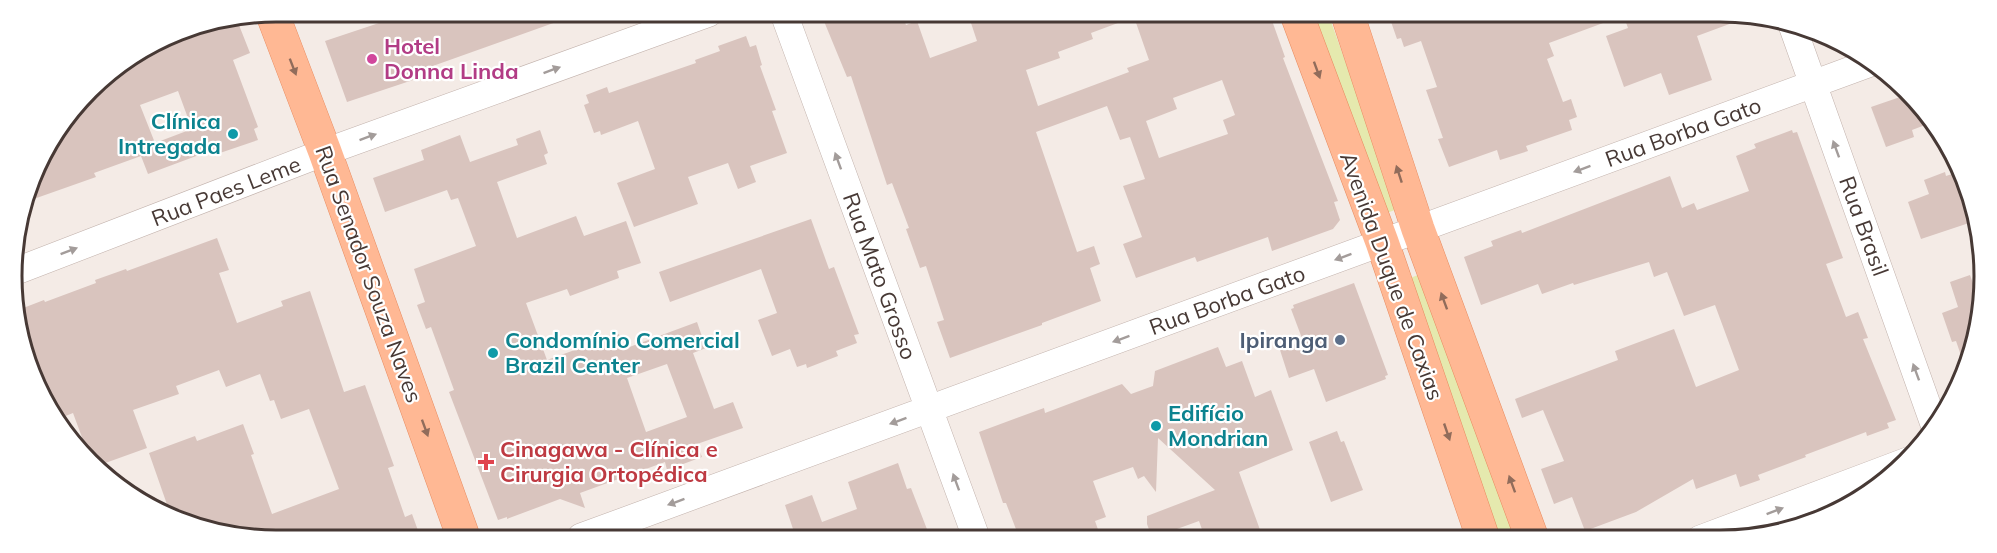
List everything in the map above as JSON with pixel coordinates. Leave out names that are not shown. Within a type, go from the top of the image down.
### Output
[{"type":"main road","name":"Rua Senador Souza Naves","points":[[276,22],[326,152],[462,530]]},
{"type":"main road","name":"Avenida Duque de Caxias","points":[[1300,22],[1382,242],[1480,530]]},
{"type":"main road","name":"Avenida Duque de Caxias","points":[[1350,22],[1418,229],[1529,530]]},
{"type":"street","name":"Rua Paes Leme","points":[[22,269],[326,152],[687,22]]},
{"type":"street","name":"Rua Mato Grosso","points":[[787,22],[973,530]]},
{"type":"street","name":"Rua Brasil","points":[[1795,34],[1932,418]]},
{"type":"street","name":"Rua Borba Gato","points":[[600,530],[1863,66]]},
{"type":"street","points":[[1724,530],[1885,469]]},
{"type":"green space","points":[[1308,22],[1331,22],[1398,209],[1378,216]]},
{"type":"green space","points":[[1420,274],[1512,530],[1491,530],[1401,282]]},
{"type":"building","points":[[382,22],[556,22],[416,72],[419,78],[347,102],[325,41]]},
{"type":"building","points":[[824,22],[905,22],[906,25],[917,22],[930,58],[977,41],[971,22],[1121,22],[1091,33],[1093,39],[1058,52],[1060,58],[1026,70],[1038,106],[1129,72],[1127,68],[1149,60],[1136,22],[1272,22],[1285,57],[1283,58],[1338,201],[1334,202],[1340,220],[1333,229],[1272,251],[1268,237],[1197,262],[1195,257],[1136,278],[1123,244],[1142,237],[1123,186],[1145,179],[1130,137],[1120,140],[1107,106],[1036,132],[1077,252],[1094,246],[1100,264],[1090,268],[1101,301],[950,358],[937,322],[944,320],[926,266],[920,268],[906,229],[909,228],[892,183],[887,185],[851,76],[847,77]],"holes":[[[1222,80],[1235,115],[1223,120],[1228,134],[1159,158],[1146,121],[1177,109],[1173,98]]]},
{"type":"building","points":[[1391,22],[1606,22],[1549,43],[1554,56],[1547,59],[1563,102],[1571,99],[1577,117],[1569,120],[1572,130],[1526,146],[1528,151],[1500,160],[1497,150],[1449,167],[1438,139],[1443,138],[1426,90],[1437,87],[1421,41],[1404,47],[1401,38],[1397,39]]},
{"type":"building","points":[[1626,22],[1733,23],[1697,36],[1712,80],[1669,95],[1661,73],[1624,87],[1606,36],[1628,28]]},
{"type":"building","points":[[239,25],[250,53],[233,60],[258,127],[254,129],[258,140],[217,154],[215,149],[148,174],[141,156],[94,173],[96,177],[35,199],[49,164],[65,135],[109,86],[135,65],[179,42],[211,31]],"holes":[[[178,91],[192,129],[155,143],[140,105]]]},
{"type":"building","points":[[746,36],[750,47],[756,45],[762,65],[760,66],[776,110],[772,111],[787,153],[750,166],[756,182],[738,189],[728,163],[688,177],[698,204],[634,227],[617,183],[655,169],[638,121],[601,135],[600,131],[594,133],[584,105],[589,103],[586,95],[607,87],[609,93],[696,63],[695,60],[720,51],[718,46]]},
{"type":"building","points":[[1900,97],[1924,125],[1912,130],[1914,137],[1886,147],[1871,107]]},
{"type":"building","points":[[540,130],[548,153],[544,155],[547,164],[497,182],[517,238],[576,216],[584,236],[626,221],[641,263],[617,271],[619,278],[570,296],[567,289],[526,303],[547,360],[619,334],[624,349],[697,322],[706,348],[693,353],[714,409],[733,402],[743,428],[697,444],[702,457],[667,470],[665,462],[580,493],[585,508],[560,499],[507,519],[507,517],[498,520],[449,392],[454,390],[431,327],[426,329],[417,305],[425,302],[414,269],[476,246],[458,198],[451,200],[447,190],[385,212],[373,178],[424,160],[421,150],[460,135],[470,162],[518,145],[516,139]],"holes":[[[667,364],[687,417],[646,432],[627,378]]]},
{"type":"building","points":[[1792,130],[1793,133],[1797,132],[1843,258],[1826,264],[1846,317],[1858,312],[1868,338],[1863,339],[1896,420],[1887,423],[1889,428],[1867,436],[1866,432],[1805,455],[1806,457],[1758,475],[1760,480],[1740,487],[1736,474],[1696,489],[1693,479],[1636,512],[1585,530],[1572,497],[1554,504],[1541,469],[1564,461],[1543,410],[1522,418],[1515,399],[1618,360],[1615,351],[1674,329],[1696,387],[1739,370],[1715,305],[1684,316],[1667,272],[1654,277],[1649,262],[1542,294],[1538,284],[1481,305],[1464,257],[1493,246],[1491,241],[1521,230],[1522,233],[1670,176],[1682,208],[1694,203],[1697,210],[1749,191],[1736,156],[1756,148],[1754,144]]},
{"type":"building","points":[[1945,172],[1946,176],[1953,174],[1969,223],[1921,239],[1908,202],[1929,194],[1924,180]]},
{"type":"building","points":[[811,219],[829,269],[834,267],[859,334],[854,335],[857,343],[836,351],[838,356],[807,368],[806,364],[797,367],[790,349],[772,356],[758,320],[777,313],[761,269],[670,302],[659,272]]},
{"type":"building","points":[[217,238],[229,270],[219,273],[237,323],[283,306],[281,301],[310,291],[344,392],[365,385],[394,466],[388,468],[405,517],[412,514],[418,530],[260,530],[211,522],[167,506],[149,453],[195,436],[197,441],[243,424],[254,454],[251,455],[272,514],[339,489],[309,409],[281,419],[274,400],[270,401],[260,374],[226,387],[219,370],[176,386],[179,394],[133,410],[147,448],[105,463],[83,441],[73,413],[64,417],[49,389],[31,342],[25,307],[96,283],[95,280],[126,269],[127,271]]},
{"type":"building","points":[[1970,275],[1974,286],[1970,326],[1961,357],[1956,341],[1952,342],[1942,313],[1958,307],[1950,282]]},
{"type":"building","name":"Ipiranga","points":[[1354,283],[1388,375],[1385,376],[1386,379],[1326,402],[1314,369],[1289,378],[1280,350],[1303,341],[1291,309],[1294,308],[1293,305]]},
{"type":"building","points":[[1218,347],[1226,367],[1242,361],[1255,397],[1271,390],[1293,450],[1239,472],[1260,530],[1202,530],[1199,521],[1174,530],[1149,530],[1147,516],[1215,490],[1158,438],[1156,492],[1144,476],[1138,479],[1133,467],[1093,481],[1106,517],[1095,521],[1098,530],[1016,530],[1006,503],[1003,503],[979,432],[1044,408],[1045,413],[1122,384],[1131,394],[1153,386],[1155,371]]},
{"type":"building","points":[[1337,431],[1341,442],[1344,441],[1363,490],[1331,502],[1309,442]]},
{"type":"building","points":[[898,463],[907,489],[911,488],[927,530],[793,530],[785,505],[812,495],[822,522],[857,509],[848,482]]},
{"type":"place","name":"Hotel Donna Linda","points":[[372,59]]},
{"type":"place","name":"Clínica Intregada","points":[[233,134]]},
{"type":"place","name":"Ipiranga","points":[[1340,340]]},
{"type":"place","name":"Condomínio Comercial Brazil Center","points":[[493,353]]},
{"type":"place","name":"Edifício Mondrian","points":[[1156,426]]},
{"type":"place","name":"Cinagawa - Clínica e Cirurgia Ortopédica","points":[[486,462]]}]
